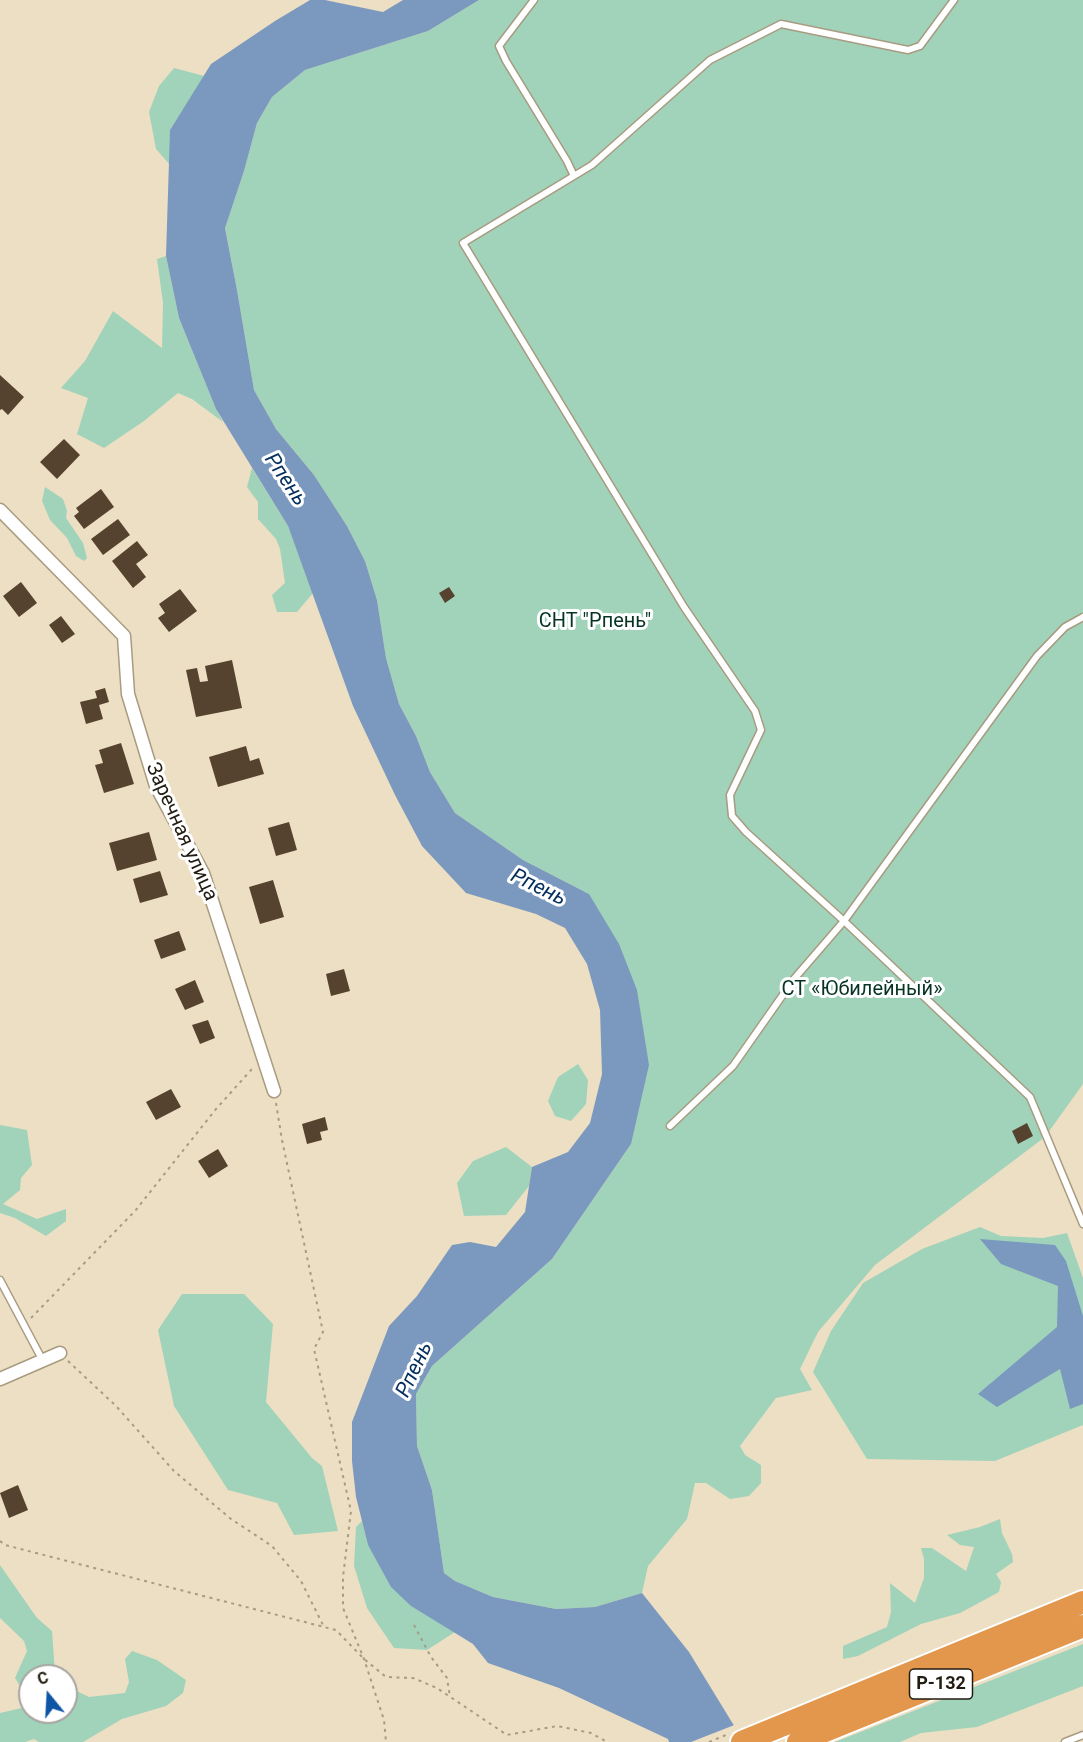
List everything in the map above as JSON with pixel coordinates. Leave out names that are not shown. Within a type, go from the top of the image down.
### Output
[{"type":"highway","name":"Р-132","points":[[742,1742],[1083,1602]]},
{"type":"highway","name":"Р-132","points":[[798,1742],[1083,1626]]},
{"type":"street","name":"Заречная улица","points":[[0,510],[124,636],[128,694],[156,786],[203,873],[274,1091]]},
{"type":"street","points":[[0,1379],[60,1353]]},
{"type":"lane","points":[[534,0],[499,46],[574,176]]},
{"type":"lane","points":[[954,0],[920,46],[908,50],[781,24],[710,60],[592,165],[463,243],[684,607],[755,711],[760,730],[730,795],[732,816],[746,832],[1030,1097],[1083,1224]]},
{"type":"lane","points":[[670,1126],[733,1066],[794,979],[844,921],[1037,656],[1065,627],[1083,617]]},
{"type":"lane","points":[[0,1280],[43,1360]]},
{"type":"lane","points":[[1065,1742],[1083,1735]]},
{"type":"path","points":[[24,1323],[135,1211],[216,1109],[264,1056]]},
{"type":"path","points":[[274,1091],[282,1140],[323,1332],[314,1349],[351,1511],[343,1608],[364,1659],[384,1720],[386,1742]]},
{"type":"path","points":[[60,1353],[116,1406],[174,1471],[231,1518],[272,1546],[301,1581],[324,1628]]},
{"type":"path","points":[[0,1541],[5,1545],[336,1630],[364,1659],[386,1677],[413,1678],[437,1688],[507,1735],[557,1726],[591,1733],[607,1742]]},
{"type":"path","points":[[414,1625],[431,1657],[447,1678],[450,1697]]},
{"type":"green space","name":"СТ «Юбилейный»","points":[[479,0],[1083,0],[1083,1084],[1045,1137],[875,1265],[818,1332],[800,1369],[812,1390],[776,1398],[740,1446],[745,1455],[761,1465],[761,1483],[749,1496],[730,1499],[706,1483],[695,1483],[687,1519],[648,1566],[642,1593],[595,1607],[556,1609],[493,1597],[455,1581],[444,1573],[432,1490],[417,1446],[416,1394],[432,1366],[552,1259],[631,1144],[589,894],[523,860],[455,813],[430,772],[416,736],[399,704],[386,658],[377,600],[365,561],[347,526],[314,475],[276,429],[254,390],[225,227],[257,123],[272,97],[305,70],[428,31]]},
{"type":"green space","points":[[174,68],[204,76],[170,130],[170,165],[156,149],[149,112],[159,86]]},
{"type":"green space","points":[[166,256],[179,318],[223,422],[192,399],[178,393],[144,421],[104,448],[77,434],[88,398],[61,388],[85,361],[113,311],[162,348],[163,303],[157,259]]},
{"type":"green space","points":[[252,468],[288,526],[313,593],[297,612],[277,612],[272,595],[285,583],[280,549],[276,539],[258,519],[258,502],[247,487]]},
{"type":"green space","points":[[45,487],[63,499],[67,511],[66,518],[83,543],[87,558],[84,561],[76,556],[67,538],[50,520],[42,501]]},
{"type":"green space","points":[[578,1064],[588,1080],[586,1104],[571,1121],[555,1116],[548,1101],[558,1077]]},
{"type":"green space","points":[[0,1125],[27,1130],[32,1165],[21,1178],[20,1190],[3,1204],[37,1219],[66,1209],[66,1221],[46,1236],[15,1218],[0,1213]]},
{"type":"green space","points":[[506,1147],[532,1167],[529,1186],[506,1215],[464,1216],[457,1183],[473,1161]]},
{"type":"green space","points":[[980,1227],[1001,1236],[1043,1238],[1067,1233],[1083,1278],[1083,1425],[995,1461],[867,1459],[813,1372],[831,1331],[863,1283],[922,1249]]},
{"type":"green space","points":[[182,1294],[244,1294],[273,1324],[266,1402],[312,1458],[322,1466],[338,1531],[294,1535],[277,1503],[228,1490],[174,1406],[158,1330]]},
{"type":"green space","points":[[1000,1519],[1002,1533],[1012,1554],[1013,1562],[996,1574],[1001,1582],[999,1592],[960,1613],[921,1624],[858,1656],[843,1659],[843,1646],[887,1627],[891,1612],[890,1583],[915,1603],[924,1578],[924,1559],[921,1548],[932,1548],[966,1571],[974,1547],[960,1545],[947,1535],[980,1527]]},
{"type":"green space","points":[[362,1521],[368,1545],[445,1625],[455,1632],[427,1650],[394,1648],[367,1608],[354,1566],[356,1527]]},
{"type":"green space","points":[[0,1565],[37,1618],[52,1631],[54,1664],[21,1664],[27,1651],[24,1641],[0,1618]]},
{"type":"green space","points":[[1083,1644],[1083,1686],[977,1727],[921,1733],[900,1742],[835,1742]]},
{"type":"green space","points":[[132,1651],[157,1660],[186,1680],[183,1693],[166,1706],[122,1719],[83,1742],[39,1742],[34,1739],[25,1742],[0,1742],[0,1713],[18,1709],[18,1724],[78,1724],[78,1692],[89,1697],[125,1693],[129,1682],[125,1659]]},
{"type":"water","name":"Рпень","points":[[310,0],[325,0],[383,12],[403,0],[479,0],[428,31],[305,70],[272,97],[257,123],[225,228],[254,390],[276,429],[314,475],[347,526],[365,561],[377,600],[386,658],[399,704],[416,736],[430,772],[455,813],[523,860],[589,894],[619,944],[637,990],[649,1065],[631,1144],[552,1259],[432,1366],[416,1394],[417,1446],[432,1490],[444,1573],[455,1581],[493,1597],[556,1609],[595,1607],[642,1593],[689,1652],[744,1742],[669,1742],[668,1739],[559,1688],[488,1663],[473,1644],[411,1606],[391,1587],[368,1545],[356,1497],[352,1461],[352,1422],[389,1326],[417,1296],[452,1245],[470,1242],[496,1247],[525,1212],[532,1167],[568,1152],[590,1123],[602,1074],[600,1010],[587,964],[565,928],[536,914],[466,893],[422,846],[353,706],[288,526],[216,409],[179,318],[166,256],[170,130],[211,64]]},
{"type":"water","points":[[980,1239],[1055,1245],[1066,1261],[1083,1316],[1083,1404],[1070,1409],[1060,1369],[997,1407],[978,1394],[1057,1327],[1058,1286],[1001,1264]]},
{"type":"pier","points":[[737,1724],[747,1742],[691,1742]]},
{"type":"building","points":[[0,375],[24,397],[8,415],[2,409],[0,410]]},
{"type":"building","points":[[64,439],[80,455],[57,479],[40,462]]},
{"type":"building","points":[[101,489],[114,507],[84,529],[74,516],[79,512],[76,508]]},
{"type":"building","points":[[118,519],[130,535],[103,555],[91,539]]},
{"type":"building","points":[[137,541],[148,555],[136,564],[146,577],[133,588],[112,561]]},
{"type":"building","points":[[21,582],[37,603],[19,617],[3,596]]},
{"type":"building","points":[[449,587],[455,596],[445,603],[439,593]]},
{"type":"building","points":[[180,589],[197,611],[169,632],[158,618],[165,613],[159,604]]},
{"type":"building","points":[[61,616],[75,634],[62,643],[49,625]]},
{"type":"building","points":[[232,660],[242,708],[196,717],[186,670],[197,668],[200,682],[208,681],[205,666]]},
{"type":"building","points":[[105,688],[109,702],[99,705],[103,719],[86,724],[80,702],[97,698],[95,691]]},
{"type":"building","points":[[121,743],[134,784],[104,793],[95,765],[103,763],[99,750]]},
{"type":"building","points":[[246,746],[250,761],[259,758],[264,774],[218,787],[209,757]]},
{"type":"building","points":[[289,822],[297,850],[276,856],[268,828]]},
{"type":"building","points":[[149,832],[157,860],[117,871],[109,843]]},
{"type":"building","points":[[160,871],[168,895],[140,903],[133,879]]},
{"type":"building","points":[[273,880],[284,917],[260,924],[249,887]]},
{"type":"building","points":[[179,931],[186,950],[161,959],[154,940]]},
{"type":"building","points":[[344,969],[350,991],[331,996],[326,974]]},
{"type":"building","points":[[195,980],[204,1002],[185,1010],[175,989]]},
{"type":"building","points":[[208,1020],[215,1038],[200,1044],[192,1025]]},
{"type":"building","points":[[171,1089],[181,1107],[156,1120],[146,1102]]},
{"type":"building","points":[[325,1117],[328,1130],[320,1132],[322,1140],[307,1144],[302,1124]]},
{"type":"building","points":[[1027,1123],[1033,1136],[1018,1144],[1012,1131]]},
{"type":"building","points":[[218,1149],[228,1166],[209,1178],[198,1161]]},
{"type":"building","points":[[18,1485],[28,1510],[9,1518],[0,1493]]},
{"type":"park label","name":"СНТ \"Рпень\"","points":[[595,622]]}]
